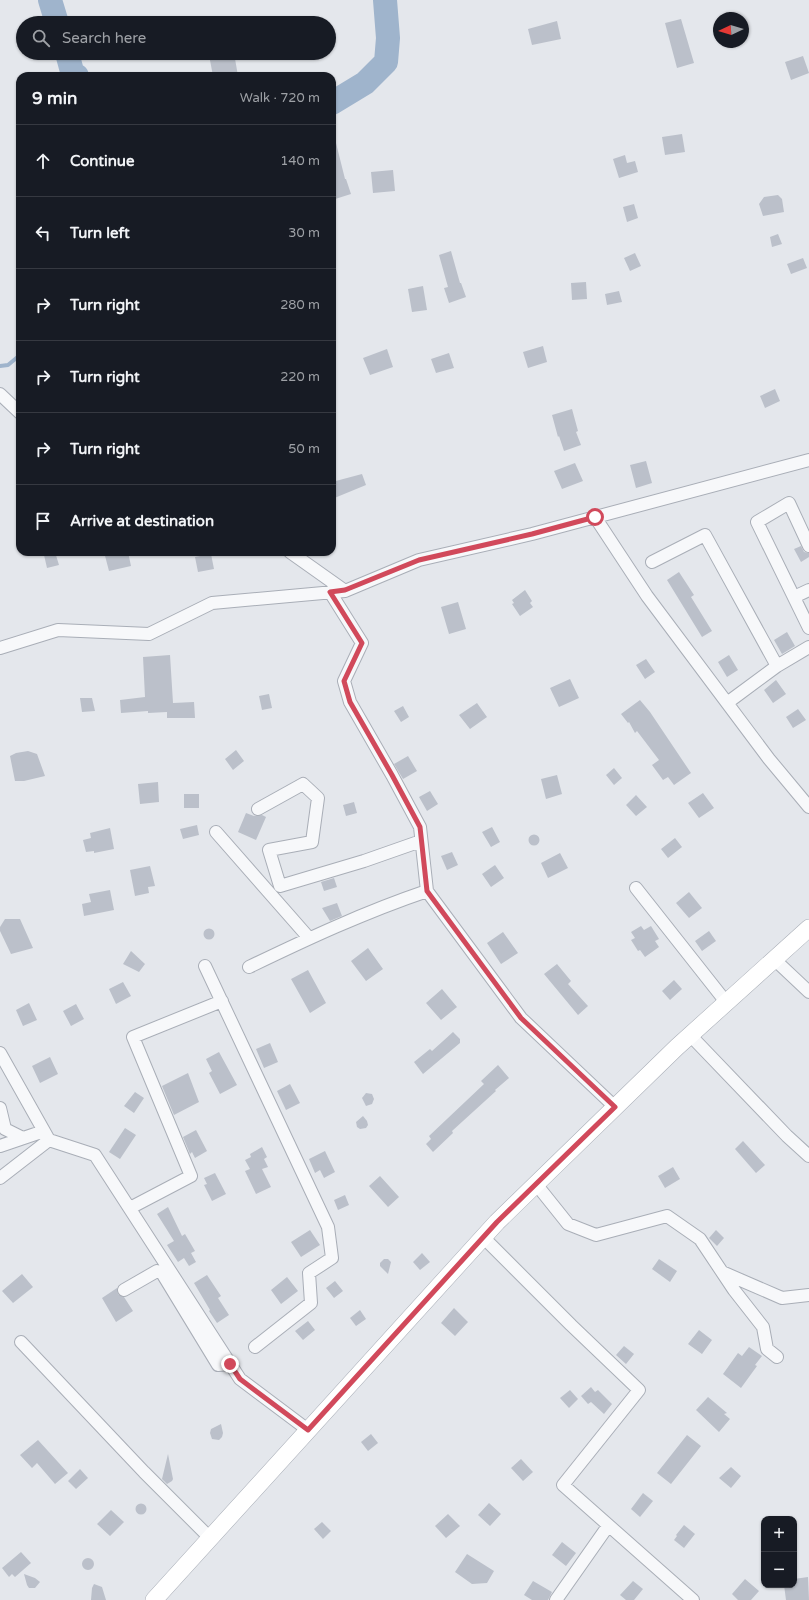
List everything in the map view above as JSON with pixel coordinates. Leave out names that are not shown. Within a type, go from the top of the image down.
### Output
[{"type":"main road","points":[[154,1600],[483,1238],[536,1184],[690,1035],[809,928]]},
{"type":"street","points":[[0,394],[16,409]]},
{"type":"street","points":[[0,648],[58,630],[149,634],[212,602],[345,590],[419,560],[532,534],[809,460]]},
{"type":"street","points":[[809,546],[789,503],[758,522],[809,628]]},
{"type":"street","points":[[595,517],[647,596],[769,759],[809,807]]},
{"type":"street","points":[[652,562],[705,535],[777,666]]},
{"type":"street","points":[[296,556],[345,590]]},
{"type":"street","points":[[794,597],[809,590]]},
{"type":"street","points":[[330,592],[362,643],[344,681],[350,702],[420,827],[427,891],[521,1018],[615,1107]]},
{"type":"street","points":[[727,703],[777,666],[809,647]]},
{"type":"street","points":[[258,809],[303,784],[318,798],[312,842],[269,850],[280,886],[364,861],[421,841]]},
{"type":"street","points":[[216,832],[309,938]]},
{"type":"street","points":[[636,888],[726,1002]]},
{"type":"street","points":[[249,967],[309,938],[388,905],[427,891]]},
{"type":"street","points":[[774,959],[809,992]]},
{"type":"street","points":[[205,966],[328,1227],[332,1258],[309,1273],[311,1303],[255,1347]]},
{"type":"street","points":[[130,1208],[190,1176],[133,1038],[222,1001]]},
{"type":"street","points":[[690,1035],[787,1136],[809,1156]]},
{"type":"street","points":[[0,1054],[46,1136]]},
{"type":"street","points":[[0,1108],[5,1129],[23,1138]]},
{"type":"street","points":[[0,1178],[46,1136]]},
{"type":"street","points":[[0,1146],[23,1138],[46,1136],[95,1154],[240,1379],[308,1430]]},
{"type":"street","points":[[536,1184],[568,1224],[596,1235],[667,1216],[700,1239],[722,1272],[763,1327],[767,1349],[777,1357]]},
{"type":"street","points":[[483,1238],[571,1326],[639,1390],[563,1486],[693,1600]]},
{"type":"street","points":[[124,1290],[157,1271],[162,1273],[218,1365],[230,1364]]},
{"type":"street","points":[[722,1272],[782,1298],[809,1295]]},
{"type":"street","points":[[21,1342],[210,1538]]},
{"type":"street","points":[[556,1600],[608,1526]]},
{"type":"building","points":[[681,19],[694,63],[677,68],[665,23]]},
{"type":"building","points":[[557,21],[561,39],[532,45],[528,29]]},
{"type":"building","points":[[803,56],[809,73],[791,80],[785,62]]},
{"type":"building","points":[[210,60],[235,60],[237,72],[212,72]]},
{"type":"building","points":[[682,134],[685,152],[665,155],[662,137]]},
{"type":"building","points":[[336,143],[345,179],[351,194],[336,199]]},
{"type":"building","points":[[625,155],[627,163],[635,161],[638,172],[619,178],[613,159]]},
{"type":"building","points":[[393,170],[395,191],[373,193],[371,172]]},
{"type":"building","points":[[778,195],[782,199],[784,212],[763,216],[759,204],[764,197]]},
{"type":"building","points":[[634,204],[638,218],[627,222],[623,207]]},
{"type":"building","points":[[778,234],[782,244],[772,247],[770,237]]},
{"type":"building","points":[[451,251],[460,283],[466,297],[449,303],[444,288],[448,287],[439,255]]},
{"type":"building","points":[[635,253],[641,266],[630,271],[624,258]]},
{"type":"building","points":[[803,258],[807,268],[791,274],[787,264]]},
{"type":"building","points":[[586,282],[587,299],[572,300],[571,283]]},
{"type":"building","points":[[423,286],[427,310],[412,312],[408,289]]},
{"type":"building","points":[[619,291],[622,302],[607,305],[605,294]]},
{"type":"building","points":[[543,346],[547,362],[528,368],[523,352]]},
{"type":"building","points":[[387,349],[393,367],[370,375],[363,358]]},
{"type":"building","points":[[449,353],[454,368],[436,373],[431,359]]},
{"type":"building","points":[[775,389],[780,401],[765,408],[760,396]]},
{"type":"building","points":[[572,409],[578,431],[576,432],[581,445],[564,451],[559,436],[558,437],[552,415]]},
{"type":"building","points":[[646,461],[652,483],[636,488],[630,465]]},
{"type":"building","points":[[575,463],[583,481],[562,489],[554,471]]},
{"type":"building","points":[[362,474],[366,485],[336,497],[336,481]]},
{"type":"building","points":[[801,546],[804,552],[809,553],[809,557],[801,562],[794,549]]},
{"type":"building","points":[[44,556],[56,556],[59,565],[47,568]]},
{"type":"building","points":[[105,556],[129,556],[131,566],[109,571]]},
{"type":"building","points":[[211,556],[214,569],[198,572],[195,557]]},
{"type":"building","points":[[679,572],[694,595],[691,597],[712,631],[702,637],[667,580]]},
{"type":"building","points":[[525,590],[532,601],[530,603],[533,607],[520,616],[512,604],[514,603],[512,600]]},
{"type":"building","points":[[458,602],[466,629],[449,634],[441,607]]},
{"type":"building","points":[[787,632],[795,646],[782,654],[774,640]]},
{"type":"building","points":[[170,655],[173,703],[194,702],[195,718],[167,718],[167,712],[148,713],[148,711],[121,713],[120,700],[145,697],[143,657]]},
{"type":"building","points":[[729,655],[738,670],[727,677],[718,662]]},
{"type":"building","points":[[646,659],[655,672],[645,679],[636,665]]},
{"type":"building","points":[[570,679],[579,698],[559,707],[550,688]]},
{"type":"building","points":[[776,680],[786,694],[773,703],[764,690]]},
{"type":"building","points":[[269,694],[272,708],[262,710],[259,696]]},
{"type":"building","points":[[80,698],[92,698],[95,711],[82,712]]},
{"type":"building","points":[[640,700],[650,712],[691,773],[674,785],[668,777],[663,780],[652,765],[659,760],[637,731],[635,733],[629,722],[628,723],[621,714]]},
{"type":"building","points":[[477,703],[487,717],[470,729],[459,715]]},
{"type":"building","points":[[403,706],[409,717],[401,722],[394,711]]},
{"type":"building","points":[[798,709],[806,720],[793,728],[786,717]]},
{"type":"building","points":[[236,750],[244,761],[233,770],[225,759]]},
{"type":"building","points":[[28,751],[37,754],[45,776],[24,781],[15,781],[10,756],[16,753]]},
{"type":"building","points":[[408,756],[417,771],[403,779],[394,764]]},
{"type":"building","points":[[614,768],[622,778],[614,785],[606,775]]},
{"type":"building","points":[[557,775],[562,794],[546,799],[541,779]]},
{"type":"building","points":[[158,782],[159,802],[140,804],[138,784]]},
{"type":"building","points":[[430,791],[438,804],[427,811],[419,797]]},
{"type":"building","points":[[703,793],[714,808],[699,818],[688,803]]},
{"type":"building","points":[[184,794],[199,794],[199,808],[184,808]]},
{"type":"building","points":[[636,795],[647,807],[636,816],[626,805]]},
{"type":"building","points":[[354,802],[357,813],[346,816],[343,805]]},
{"type":"building","points":[[246,813],[254,816],[262,815],[266,817],[256,840],[238,832]]},
{"type":"building","points":[[197,825],[199,835],[183,839],[180,829]]},
{"type":"building","points":[[492,827],[500,842],[491,847],[482,832]]},
{"type":"building","points":[[110,828],[114,849],[94,853],[94,851],[86,852],[83,840],[91,838],[90,833]]},
{"type":"building","points":[[534,834],[538,836],[540,840],[538,844],[534,846],[530,844],[528,840],[530,836]]},
{"type":"building","points":[[675,838],[682,847],[668,858],[661,849]]},
{"type":"building","points":[[452,852],[458,865],[447,870],[441,856]]},
{"type":"building","points":[[560,853],[568,868],[548,878],[541,863]]},
{"type":"building","points":[[495,865],[504,878],[491,887],[482,874]]},
{"type":"building","points":[[150,866],[155,886],[148,887],[149,893],[135,896],[130,870]]},
{"type":"building","points":[[334,878],[337,887],[324,891],[321,882]]},
{"type":"building","points":[[110,890],[114,910],[84,916],[82,904],[91,902],[89,894]]},
{"type":"building","points":[[689,892],[702,908],[689,918],[676,903]]},
{"type":"building","points":[[337,903],[342,916],[330,921],[322,908]]},
{"type":"building","points":[[5,919],[20,919],[33,948],[11,954],[0,931],[0,927]]},
{"type":"building","points":[[641,926],[644,930],[651,926],[659,939],[655,941],[659,947],[645,957],[640,950],[638,951],[631,940],[635,938],[631,932]]},
{"type":"building","points":[[209,928],[213,930],[215,934],[213,938],[209,940],[205,938],[203,934],[205,930]]},
{"type":"building","points":[[709,931],[716,941],[702,951],[695,941]]},
{"type":"building","points":[[503,932],[518,953],[501,964],[487,943]]},
{"type":"building","points":[[368,948],[383,969],[366,981],[351,961]]},
{"type":"building","points":[[131,951],[145,964],[139,972],[123,964]]},
{"type":"building","points":[[557,964],[571,981],[568,984],[588,1006],[578,1015],[544,974]]},
{"type":"building","points":[[308,970],[326,1003],[310,1013],[291,979]]},
{"type":"building","points":[[674,980],[682,989],[670,1000],[662,991]]},
{"type":"building","points":[[123,982],[131,996],[116,1004],[109,989]]},
{"type":"building","points":[[442,989],[457,1007],[441,1020],[426,1003]]},
{"type":"building","points":[[29,1003],[37,1020],[23,1026],[16,1010]]},
{"type":"building","points":[[76,1004],[84,1019],[71,1026],[63,1011]]},
{"type":"building","points":[[453,1032],[460,1039],[460,1043],[423,1074],[414,1062],[430,1049],[432,1051]]},
{"type":"building","points":[[270,1043],[278,1062],[264,1068],[256,1049]]},
{"type":"building","points":[[219,1052],[237,1085],[220,1094],[209,1073],[212,1071],[206,1059]]},
{"type":"building","points":[[50,1057],[58,1074],[40,1083],[32,1066]]},
{"type":"building","points":[[498,1065],[509,1078],[452,1131],[453,1133],[433,1152],[426,1144],[431,1139],[429,1136],[484,1084],[481,1081]]},
{"type":"building","points":[[188,1073],[199,1102],[174,1115],[162,1086]]},
{"type":"building","points":[[290,1084],[300,1103],[286,1110],[277,1091]]},
{"type":"building","points":[[135,1092],[144,1098],[134,1113],[124,1106]]},
{"type":"building","points":[[366,1093],[372,1094],[374,1099],[372,1104],[366,1106],[362,1098]]},
{"type":"building","points":[[363,1116],[368,1125],[366,1128],[360,1129],[357,1127],[356,1122]]},
{"type":"building","points":[[125,1128],[136,1135],[120,1159],[109,1152]]},
{"type":"building","points":[[196,1130],[207,1151],[195,1158],[192,1152],[190,1154],[183,1137]]},
{"type":"building","points":[[743,1141],[765,1165],[756,1173],[735,1149]]},
{"type":"building","points":[[262,1147],[267,1157],[264,1159],[268,1167],[262,1169],[271,1187],[256,1194],[245,1171],[250,1169],[245,1160],[251,1157],[250,1154]]},
{"type":"building","points":[[325,1151],[335,1172],[324,1178],[320,1170],[315,1173],[309,1159]]},
{"type":"building","points":[[673,1167],[680,1179],[665,1188],[658,1176]]},
{"type":"building","points":[[215,1173],[226,1194],[212,1201],[204,1185],[207,1184],[204,1178]]},
{"type":"building","points":[[380,1176],[399,1197],[388,1207],[369,1186]]},
{"type":"building","points":[[345,1195],[349,1205],[338,1210],[334,1200]]},
{"type":"building","points":[[168,1207],[182,1236],[185,1234],[195,1251],[191,1253],[196,1262],[189,1266],[184,1258],[178,1262],[167,1245],[174,1241],[157,1214]]},
{"type":"building","points":[[310,1230],[320,1245],[301,1257],[291,1242]]},
{"type":"building","points":[[716,1230],[724,1238],[717,1246],[709,1238]]},
{"type":"building","points":[[422,1253],[430,1262],[420,1270],[413,1262]]},
{"type":"building","points":[[384,1259],[388,1259],[391,1262],[388,1274],[380,1266],[380,1263]]},
{"type":"building","points":[[659,1259],[677,1271],[670,1282],[652,1269]]},
{"type":"building","points":[[22,1274],[33,1287],[13,1303],[2,1291]]},
{"type":"building","points":[[207,1275],[221,1296],[218,1298],[229,1315],[217,1323],[194,1283]]},
{"type":"building","points":[[287,1277],[298,1291],[281,1304],[271,1290]]},
{"type":"building","points":[[335,1281],[343,1291],[334,1298],[326,1288]]},
{"type":"building","points":[[117,1288],[118,1294],[124,1297],[133,1311],[116,1322],[102,1298]]},
{"type":"building","points":[[454,1308],[468,1322],[455,1336],[441,1323]]},
{"type":"building","points":[[360,1310],[366,1319],[356,1326],[350,1318]]},
{"type":"building","points":[[308,1321],[315,1330],[303,1340],[295,1331]]},
{"type":"building","points":[[699,1330],[712,1340],[702,1354],[688,1344]]},
{"type":"building","points":[[624,1346],[634,1354],[626,1364],[616,1355]]},
{"type":"building","points":[[749,1347],[762,1356],[755,1365],[757,1366],[741,1388],[723,1374],[738,1353],[742,1356]]},
{"type":"building","points":[[591,1387],[595,1392],[598,1390],[612,1404],[604,1414],[591,1402],[588,1404],[581,1396]]},
{"type":"building","points":[[570,1390],[578,1399],[569,1408],[560,1398]]},
{"type":"building","points":[[708,1397],[727,1413],[724,1414],[730,1419],[719,1432],[696,1410]]},
{"type":"building","points":[[221,1424],[223,1433],[222,1437],[219,1440],[212,1439],[210,1433],[211,1429]]},
{"type":"building","points":[[371,1434],[378,1443],[368,1451],[361,1442]]},
{"type":"building","points":[[687,1435],[701,1446],[671,1484],[657,1473]]},
{"type":"building","points":[[38,1440],[68,1473],[55,1484],[37,1463],[32,1468],[20,1455]]},
{"type":"building","points":[[168,1454],[173,1479],[167,1484],[162,1479]]},
{"type":"building","points":[[521,1459],[533,1472],[523,1481],[511,1468]]},
{"type":"building","points":[[731,1467],[741,1476],[731,1488],[719,1478]]},
{"type":"building","points":[[80,1469],[88,1478],[76,1489],[68,1481]]},
{"type":"building","points":[[643,1493],[653,1501],[640,1517],[631,1509]]},
{"type":"building","points":[[141,1503],[145,1505],[147,1509],[145,1513],[141,1515],[137,1513],[135,1509],[137,1505]]},
{"type":"building","points":[[489,1503],[501,1514],[490,1526],[478,1515]]},
{"type":"building","points":[[111,1510],[124,1522],[110,1536],[97,1524]]},
{"type":"building","points":[[448,1514],[460,1526],[446,1538],[435,1526]]},
{"type":"building","points":[[322,1522],[331,1531],[323,1539],[314,1529]]},
{"type":"building","points":[[684,1525],[695,1534],[684,1548],[674,1540]]},
{"type":"building","points":[[562,1542],[576,1553],[566,1566],[552,1555]]},
{"type":"building","points":[[21,1552],[31,1563],[15,1577],[12,1574],[9,1577],[2,1568]]},
{"type":"building","points":[[467,1554],[494,1571],[487,1583],[472,1584],[455,1572]]},
{"type":"building","points":[[88,1558],[92,1560],[94,1564],[92,1568],[88,1570],[84,1568],[82,1564],[84,1560]]},
{"type":"building","points":[[24,1574],[35,1578],[40,1582],[35,1588],[29,1588]]},
{"type":"building","points":[[808,1577],[809,1600],[786,1600],[784,1588],[797,1588],[797,1579]]},
{"type":"building","points":[[745,1579],[759,1591],[751,1600],[738,1600],[732,1594]]},
{"type":"building","points":[[533,1581],[552,1592],[548,1600],[532,1600],[524,1595]]},
{"type":"building","points":[[633,1581],[643,1589],[634,1600],[626,1600],[620,1595]]},
{"type":"building","points":[[94,1584],[102,1587],[106,1600],[91,1600],[92,1588]]},
{"type":"waterway","points":[[50,0],[55,16]]},
{"type":"waterway","points":[[336,101],[365,83],[386,62],[388,38],[385,0]]},
{"type":"waterway","points":[[69,60],[72,72]]},
{"type":"waterway","points":[[0,366],[8,365],[16,358]]},
{"type":"route","points":[[230,1364],[240,1379],[308,1430],[497,1222],[615,1107],[521,1018],[427,891],[420,827],[350,702],[344,681],[362,643],[330,592],[345,590],[419,560],[532,534],[595,517]]}]
